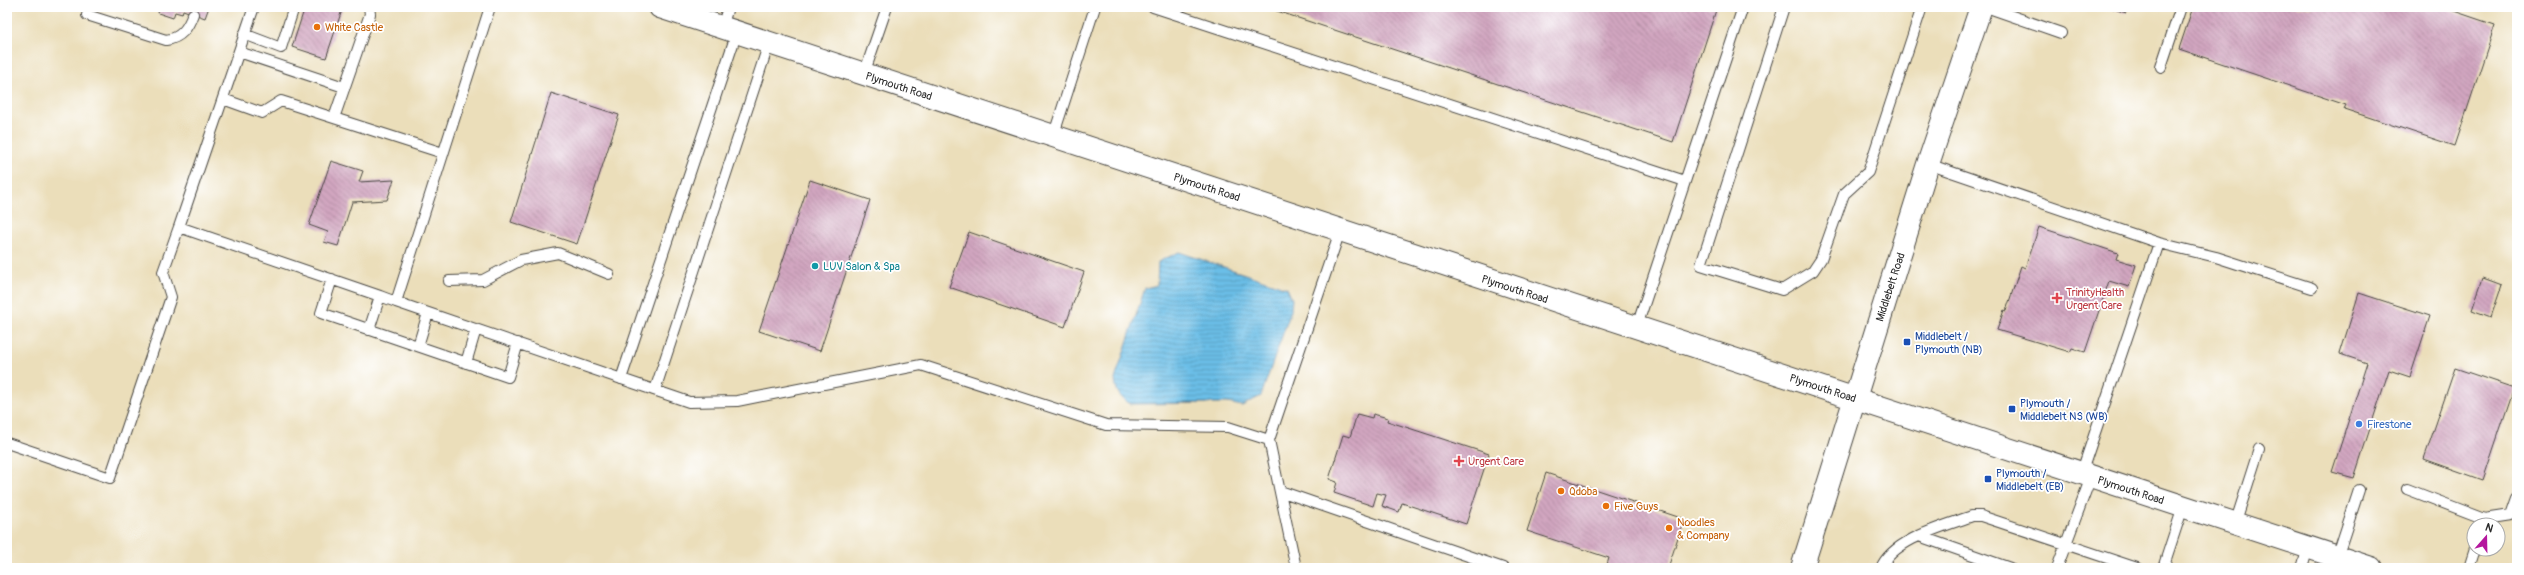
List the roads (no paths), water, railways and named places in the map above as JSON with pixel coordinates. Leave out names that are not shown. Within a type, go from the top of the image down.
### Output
[{"type":"main road","name":"Plymouth Road","points":[[660,7],[1636,329],[1855,398],[2086,476],[2235,524],[2305,558],[2337,557],[2371,568]]},
{"type":"main road","name":"Middlebelt Road","points":[[1802,568],[1928,164],[1981,7]]},
{"type":"lane","points":[[7,443],[110,478],[171,297],[163,272],[254,7]]},
{"type":"lane","points":[[244,34],[281,48],[294,7]]},
{"type":"lane","points":[[334,118],[370,14],[369,7]]},
{"type":"lane","points":[[396,302],[490,7]]},
{"type":"lane","points":[[621,379],[729,30],[728,7]]},
{"type":"lane","points":[[864,74],[887,7]]},
{"type":"lane","points":[[1054,137],[1095,7]]},
{"type":"lane","points":[[1153,7],[1685,181]]},
{"type":"lane","points":[[1636,329],[1743,7]]},
{"type":"lane","points":[[1784,7],[1701,265],[1782,290],[1813,271],[1821,259],[1844,194],[1868,172],[1922,7]]},
{"type":"lane","points":[[1986,7],[2061,33]]},
{"type":"lane","points":[[2161,67],[2181,7]]},
{"type":"lane","points":[[87,15],[166,40],[180,35],[185,31],[193,14]]},
{"type":"lane","points":[[655,390],[769,43]]},
{"type":"lane","points":[[238,52],[344,88]]},
{"type":"lane","points":[[222,99],[262,113],[281,101],[444,153]]},
{"type":"lane","points":[[1928,164],[2159,243],[2216,257],[2312,288]]},
{"type":"lane","points":[[179,228],[689,402],[737,401],[921,365],[1106,425],[1228,426],[1269,440]]},
{"type":"lane","points":[[1296,568],[1269,440],[1340,231]]},
{"type":"lane","points":[[2057,568],[2066,546],[2086,476],[2159,243]]},
{"type":"lane","points":[[449,281],[483,280],[521,260],[558,253],[609,274]]},
{"type":"lane","points":[[332,279],[321,313],[369,330],[508,377],[518,343]]},
{"type":"lane","points":[[369,330],[380,296]]},
{"type":"lane","points":[[418,346],[428,313]]},
{"type":"lane","points":[[466,362],[476,329]]},
{"type":"lane","points":[[2235,524],[2259,448]]},
{"type":"lane","points":[[2407,489],[2472,517]]},
{"type":"lane","points":[[2337,557],[2359,490]]},
{"type":"lane","points":[[1280,491],[1503,568]]},
{"type":"lane","points":[[2504,517],[2512,515],[2517,498]]},
{"type":"lane","points":[[2163,568],[2183,507]]},
{"type":"lane","points":[[1881,568],[1892,552],[1919,536],[1972,516],[1981,516],[2066,546],[2137,568]]},
{"type":"lane","points":[[1919,536],[2010,568]]},
{"type":"lane","points":[[2469,568],[2472,557]]},
{"type":"water","points":[[1179,252],[1287,288],[1292,299],[1291,311],[1261,396],[1242,406],[1227,403],[1131,404],[1121,397],[1117,391],[1115,379],[1145,288],[1157,285],[1158,262]]},
{"type":"place","name":"White Castle","points":[[317,27]]},
{"type":"place","name":"LUV Salon & Spa","points":[[815,266]]},
{"type":"place","name":"TrinityHealth Urgent Care","points":[[2057,298]]},
{"type":"place","name":"Middlebelt / Plymouth (NB)","points":[[1907,342]]},
{"type":"place","name":"Plymouth / Middlebelt NS (WB)","points":[[2012,409]]},
{"type":"place","name":"Firestone","points":[[2359,424]]},
{"type":"place","name":"Urgent Care","points":[[1459,461]]},
{"type":"place","name":"Plymouth / Middlebelt (EB)","points":[[1988,479]]},
{"type":"place","name":"Qdoba","points":[[1561,491]]},
{"type":"place","name":"Five Guys","points":[[1606,506]]},
{"type":"place","name":"Noodles & Company","points":[[1669,528]]}]
